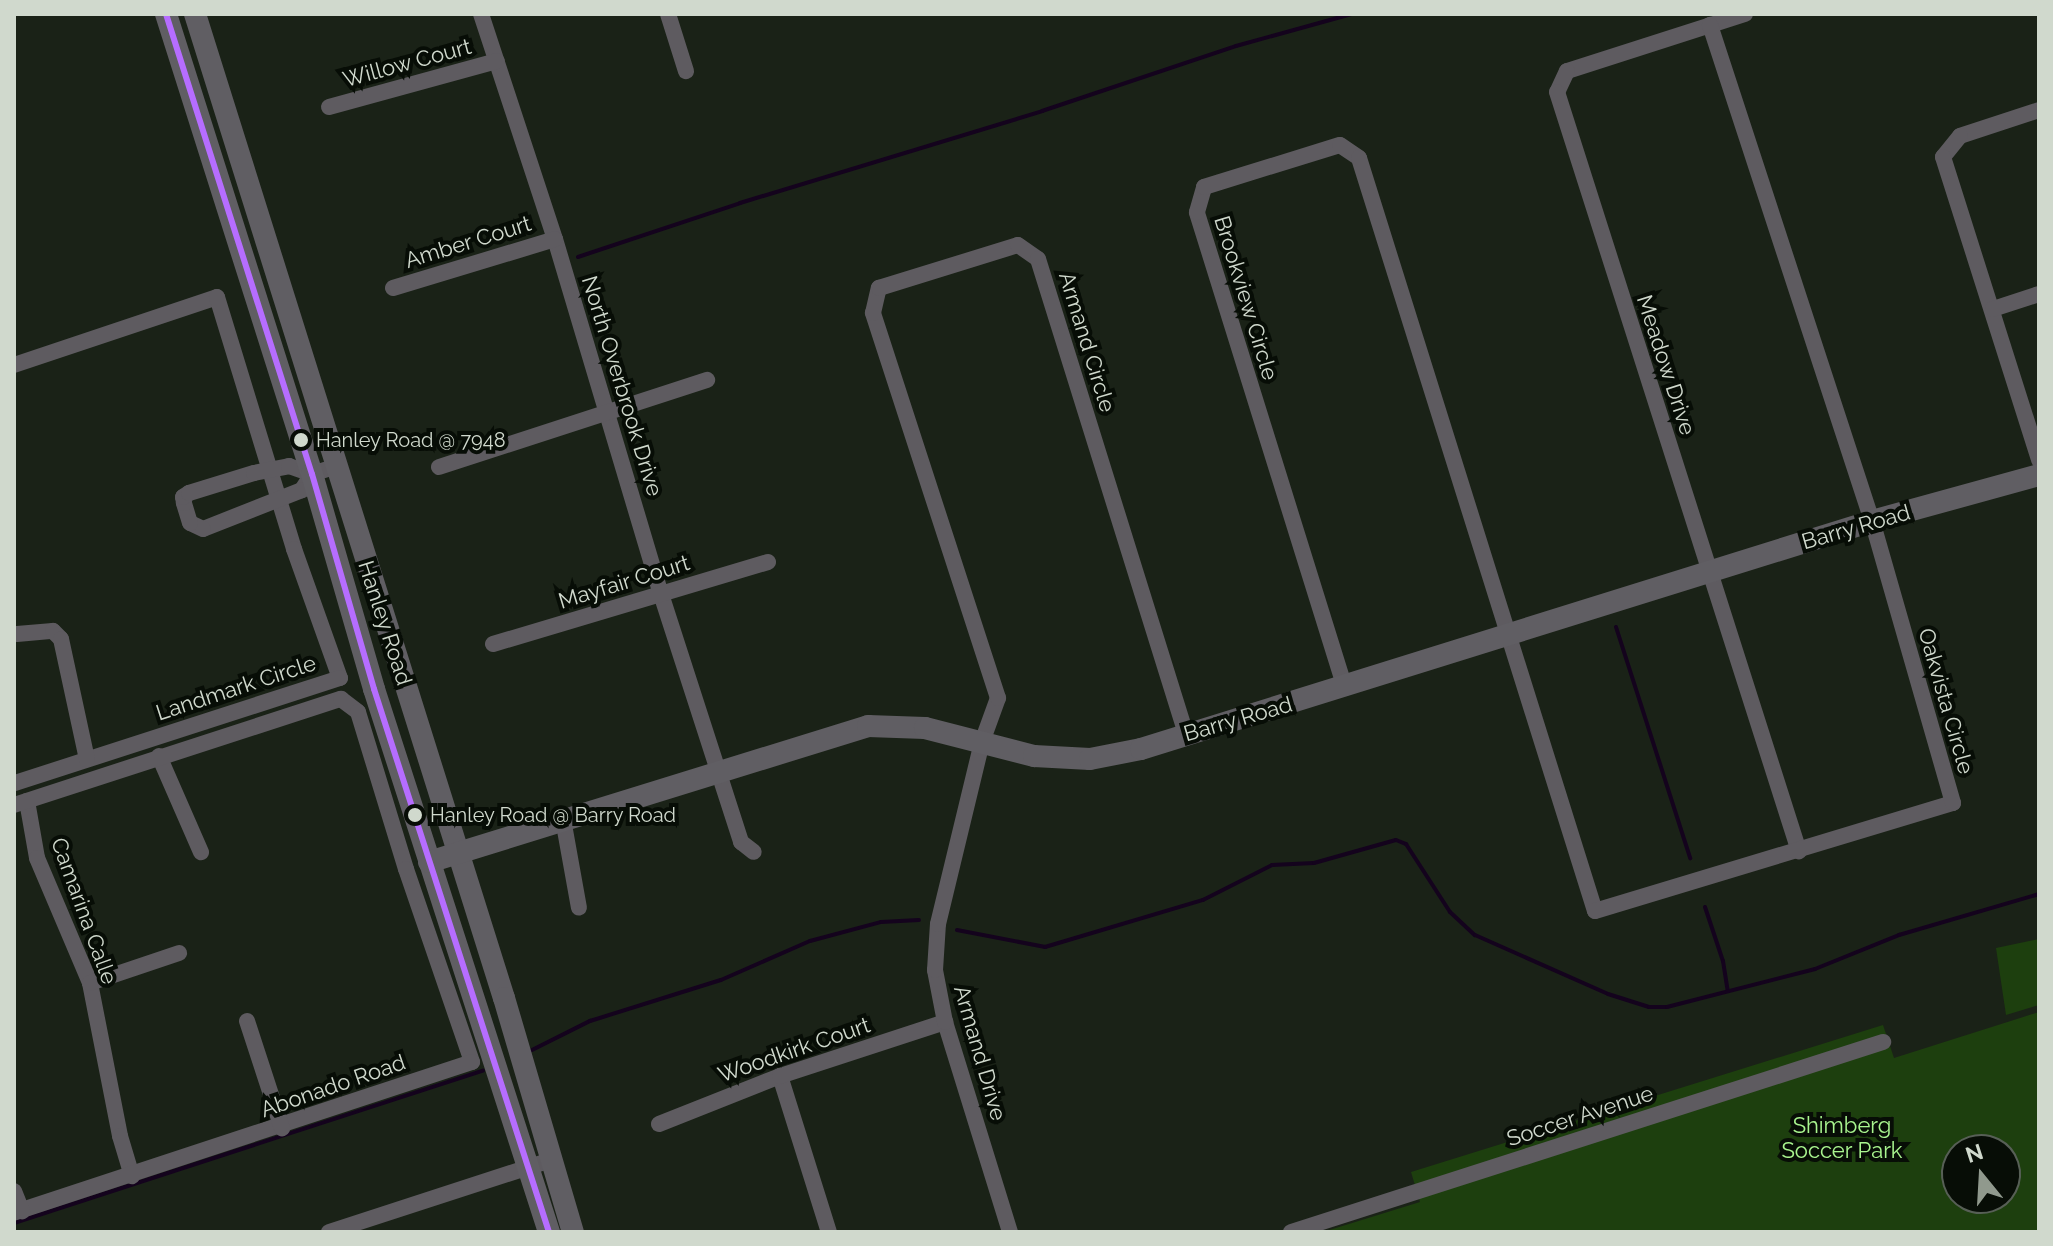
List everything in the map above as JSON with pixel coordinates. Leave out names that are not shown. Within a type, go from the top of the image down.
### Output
[{"type":"main road","name":"Hanley Road","points":[[166,14],[312,474],[369,674],[429,862],[540,1164],[573,1232]]},
{"type":"main road","points":[[181,14],[194,48],[208,56]]},
{"type":"main road","name":"Hanley Road","points":[[195,14],[458,852],[540,1164],[549,1232]]},
{"type":"main road","name":"Barry Road","points":[[429,862],[868,726],[925,728],[1034,756],[1090,759],[1186,735],[1345,688],[1510,633],[1872,521],[2039,475]]},
{"type":"street","name":"North Overbrook Drive","points":[[481,14],[555,239],[661,594],[741,842],[754,852]]},
{"type":"street","points":[[668,14],[686,71]]},
{"type":"street","name":"Meadow Drive","points":[[1745,14],[1567,71],[1557,92],[1799,851]]},
{"type":"street","name":"Oakvista Circle","points":[[1510,633],[1595,911],[1953,803],[1872,521],[1710,25]]},
{"type":"street","name":"Willow Court","points":[[329,107],[497,61]]},
{"type":"street","points":[[2039,110],[1960,136],[1943,157],[2039,460]]},
{"type":"street","name":"Brookview Circle","points":[[1345,688],[1197,212],[1204,187],[1340,145],[1359,158],[1510,633]]},
{"type":"street","name":"Amber Court","points":[[393,288],[555,239]]},
{"type":"street","name":"Armand Circle","points":[[982,742],[998,698],[873,313],[879,288],[1018,245],[1038,259],[1186,735]]},
{"type":"street","points":[[1993,309],[2039,294]]},
{"type":"street","name":"Landmark Circle","points":[[14,365],[217,297],[340,678],[14,783]]},
{"type":"street","points":[[439,467],[707,380]]},
{"type":"street","points":[[312,474],[302,490],[281,501],[203,529],[190,523],[183,497],[189,493],[272,469],[289,466],[312,474],[336,466]]},
{"type":"street","name":"Mayfair Court","points":[[493,644],[768,562]]},
{"type":"street","points":[[17,634],[53,631],[61,639],[87,759]]},
{"type":"street","name":"Abonado Road","points":[[18,1212],[282,1128],[472,1062],[406,869],[358,712],[341,699],[21,803]]},
{"type":"street","name":"Armand Drive","points":[[982,742],[938,924],[935,970],[945,1022],[1010,1232]]},
{"type":"street","points":[[159,756],[201,852]]},
{"type":"street","name":"Camarina Calle","points":[[21,803],[37,858],[90,983],[120,1136],[132,1176]]},
{"type":"street","points":[[563,819],[579,908]]},
{"type":"street","points":[[406,869],[429,862]]},
{"type":"street","points":[[90,983],[179,953]]},
{"type":"street","points":[[247,1021],[282,1128]]},
{"type":"street","name":"Woodkirk Court","points":[[659,1124],[780,1076],[945,1022]]},
{"type":"street","name":"Soccer Avenue","points":[[1291,1232],[1883,1042]]},
{"type":"street","points":[[780,1076],[829,1232]]},
{"type":"street","points":[[329,1232],[540,1164]]},
{"type":"street","points":[[14,1191],[18,1212]]},
{"type":"green space","points":[[2039,939],[2039,1005],[2006,1015],[1996,948]]},
{"type":"green space","name":"Shimberg Soccer Park","points":[[2039,1012],[2039,1232],[1323,1232],[1420,1202],[1411,1172],[1883,1025],[1894,1058]]},
{"type":"waterway","points":[[578,257],[740,203],[1042,111],[1236,46],[1351,14]]},
{"type":"waterway","points":[[1616,627],[1690,858]]},
{"type":"waterway","points":[[957,930],[1045,947],[1203,900],[1272,865],[1314,863],[1396,840],[1406,844],[1450,912],[1475,935],[1608,994],[1649,1007],[1667,1007],[1815,969],[1899,935],[2039,894]]},
{"type":"waterway","points":[[1705,907],[1723,961],[1728,991]]},
{"type":"waterway","points":[[532,1050],[590,1021],[721,980],[810,941],[881,922],[919,920]]},
{"type":"waterway","points":[[14,1223],[483,1071]]},
{"type":"transit line","points":[[166,14],[312,474],[374,689],[549,1232]]},
{"type":"place","name":"Hanley Road @ 7948","points":[[301,440]]},
{"type":"place","name":"Hanley Road @ Barry Road","points":[[415,815]]}]
